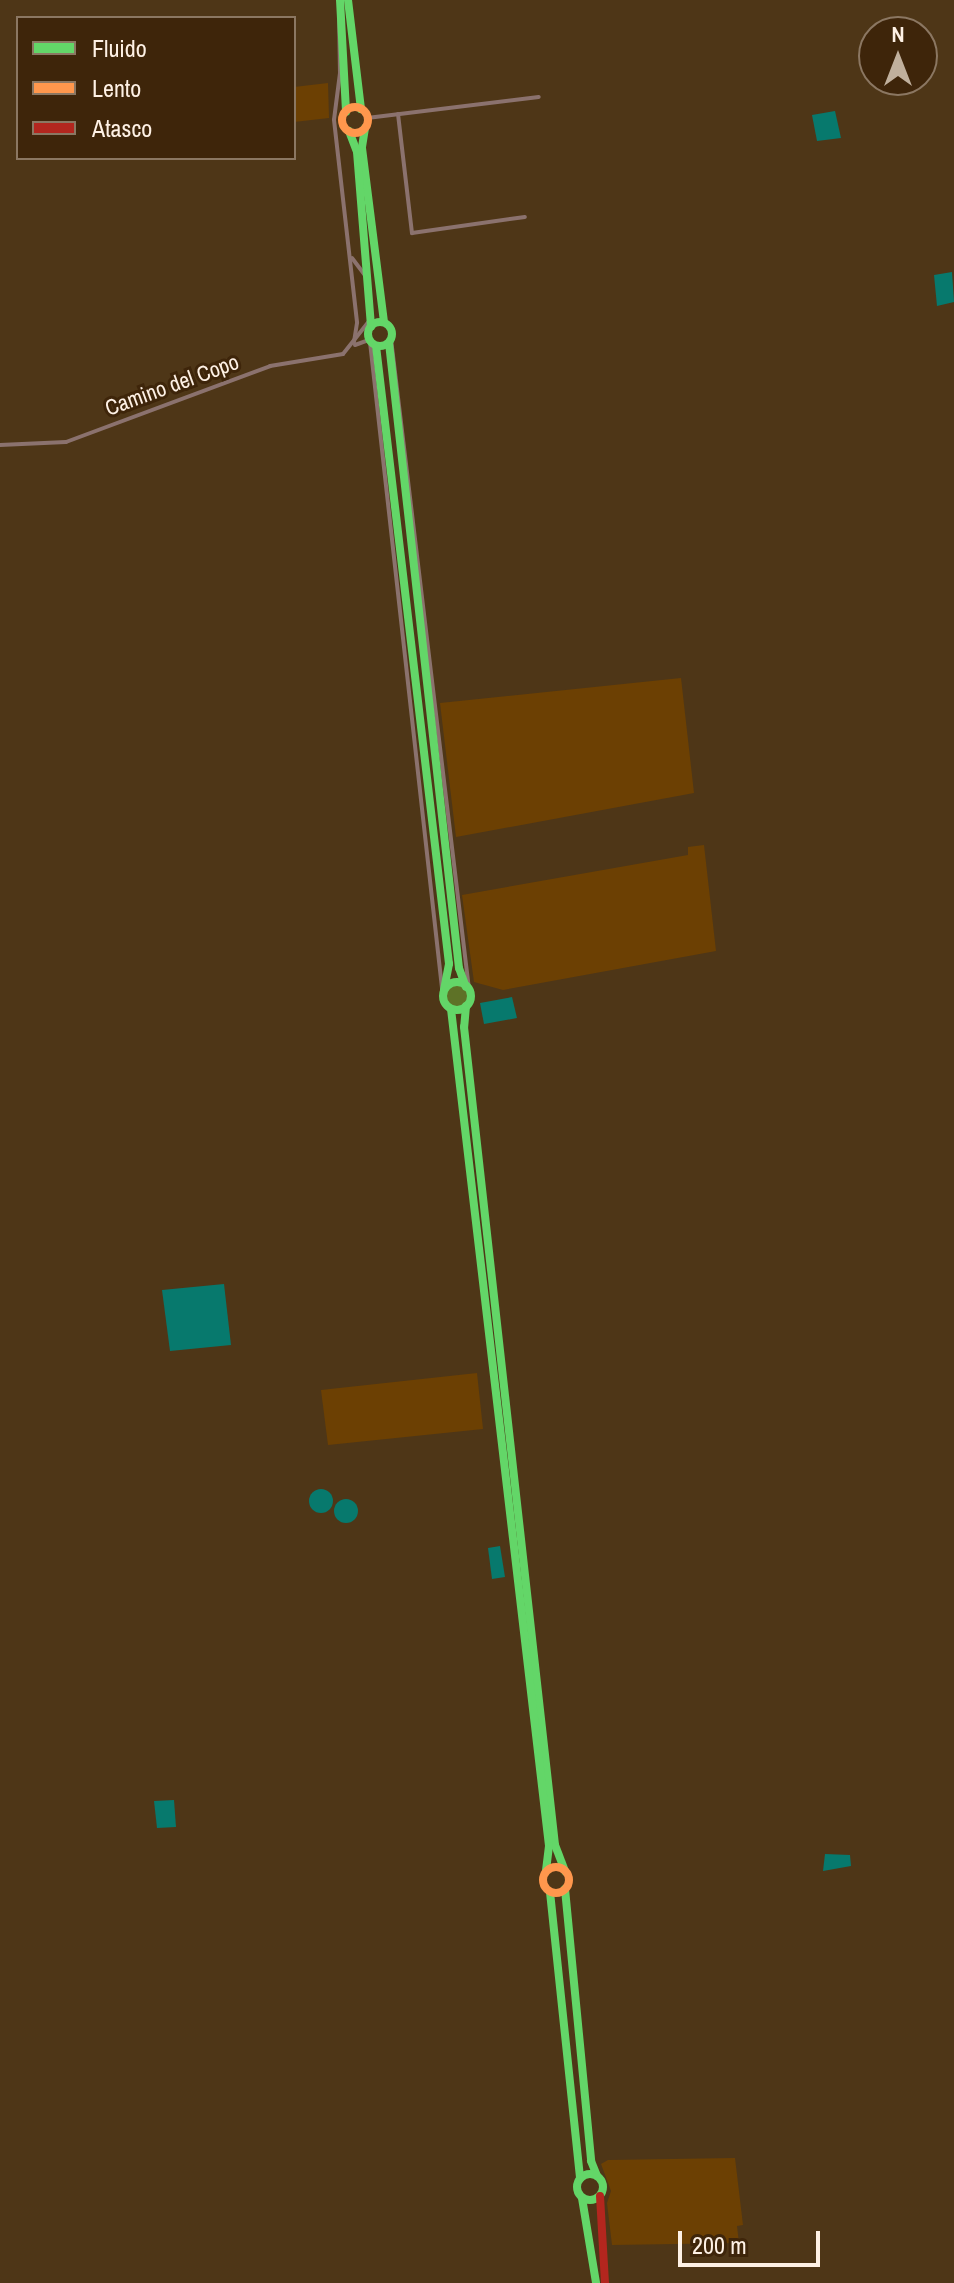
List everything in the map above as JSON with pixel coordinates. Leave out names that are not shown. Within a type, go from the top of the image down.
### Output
[{"type":"main road","points":[[340,0],[346,112],[342,122],[357,152],[373,307],[369,337],[449,964],[444,994],[451,1009],[549,1846],[543,1881],[550,1892],[580,2178],[577,2190],[582,2198],[596,2283]]},
{"type":"main road","points":[[348,0],[355,92],[367,118],[362,148],[384,322],[390,341],[459,968],[468,988],[466,1043],[555,1845],[565,1871],[589,2146],[597,2176],[603,2184],[600,2196],[605,2283]]},
{"type":"main road","points":[[346,112],[361,109]]},
{"type":"main road","points":[[349,131],[365,128]]},
{"type":"main road","points":[[369,337],[384,322]]},
{"type":"main road","points":[[369,337],[390,341]]},
{"type":"main road","points":[[444,994],[454,983],[468,988]]},
{"type":"main road","points":[[451,1009],[466,1006]]},
{"type":"main road","points":[[546,1871],[558,1867],[565,1871]]},
{"type":"main road","points":[[550,1892],[565,1889]]},
{"type":"main road","points":[[580,2178],[597,2176]]},
{"type":"main road","points":[[582,2198],[600,2196]]},
{"type":"street","points":[[340,0],[334,120],[357,323],[353,346]]},
{"type":"street","points":[[367,118],[539,97]]},
{"type":"street","points":[[398,114],[412,233],[525,217]]},
{"type":"street","points":[[350,256],[371,285]]},
{"type":"street","points":[[353,346],[369,337]]},
{"type":"street","name":"Camino del Copo","points":[[0,445],[66,442],[270,366],[343,354],[369,337]]},
{"type":"shaded area","points":[[328,83],[329,118],[296,122],[296,87]]},
{"type":"shaded area","points":[[681,678],[694,793],[456,837],[440,703]]},
{"type":"shaded area","points":[[704,845],[716,951],[503,990],[474,982],[462,895],[688,855],[688,847]]},
{"type":"shaded area","points":[[477,1373],[483,1429],[328,1445],[321,1390]]},
{"type":"shaded area","points":[[735,2158],[743,2225],[737,2226],[739,2243],[612,2245],[607,2203],[611,2191],[601,2164],[608,2160]]},
{"type":"green space","points":[[457,985],[466,988],[469,997],[466,1006],[457,1009],[448,1006],[445,997],[448,988]]},
{"type":"water","points":[[835,111],[841,138],[817,141],[812,115]]},
{"type":"water","points":[[952,272],[954,302],[937,306],[934,275]]},
{"type":"water","points":[[512,997],[517,1018],[484,1024],[480,1003]]},
{"type":"water","points":[[224,1284],[231,1345],[170,1351],[162,1290]]},
{"type":"water","points":[[321,1489],[332,1496],[333,1501],[326,1512],[321,1513],[310,1506],[309,1501],[316,1490]]},
{"type":"water","points":[[346,1499],[357,1506],[358,1511],[351,1522],[346,1523],[335,1516],[334,1511],[341,1500]]},
{"type":"water","points":[[500,1546],[505,1577],[492,1579],[488,1548]]},
{"type":"water","points":[[174,1800],[176,1827],[157,1828],[154,1801]]},
{"type":"water","points":[[825,1854],[850,1855],[851,1866],[823,1871]]},
{"type":"traffic: fast","points":[[340,0],[346,112]]},
{"type":"traffic: fast","points":[[348,0],[361,109]]},
{"type":"traffic: fast","points":[[365,128],[362,148],[384,322]]},
{"type":"traffic: fast","points":[[349,131],[357,152],[371,326]]},
{"type":"traffic: fast","points":[[380,322],[389,325],[392,334],[389,343],[380,346],[371,343],[368,334],[371,325],[380,322]]},
{"type":"traffic: fast","points":[[389,343],[459,968],[466,987]]},
{"type":"traffic: fast","points":[[376,346],[449,964],[444,990]]},
{"type":"traffic: fast","points":[[457,982],[467,986],[471,996],[467,1006],[457,1010],[447,1006],[443,996],[447,986],[457,982]]},
{"type":"traffic: fast","points":[[466,1006],[464,1027],[555,1845],[565,1871]]},
{"type":"traffic: fast","points":[[451,1009],[549,1846],[546,1871]]},
{"type":"traffic: fast","points":[[565,1889],[591,2161],[597,2176]]},
{"type":"traffic: fast","points":[[550,1892],[580,2178]]},
{"type":"traffic: fast","points":[[590,2174],[599,2178],[603,2187],[599,2196],[590,2200],[581,2196],[577,2187],[581,2178],[590,2174]]},
{"type":"traffic: fast","points":[[582,2198],[596,2283]]},
{"type":"traffic: slow","points":[[355,107],[364,111],[368,120],[364,129],[355,133],[346,129],[342,120],[346,111],[355,107]]},
{"type":"traffic: slow","points":[[556,1867],[565,1871],[569,1880],[565,1889],[556,1893],[547,1889],[543,1880],[547,1871],[556,1867]]},
{"type":"traffic: jam","points":[[600,2196],[605,2283]]}]
